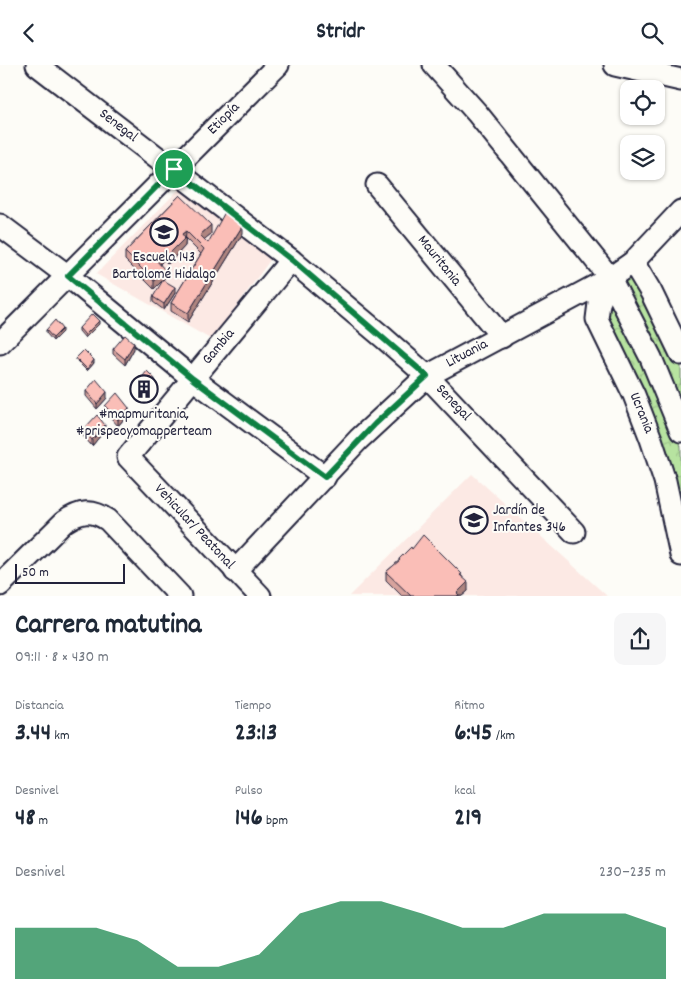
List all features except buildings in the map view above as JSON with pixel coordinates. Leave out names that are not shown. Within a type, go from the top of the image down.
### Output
[{"type":"street","name":"Senegal","points":[[37,65],[292,260],[427,376],[574,532]]},
{"type":"street","name":"Ucrania","points":[[434,65],[477,113],[610,278],[651,358],[681,431]]},
{"type":"street","points":[[615,65],[681,80]]},
{"type":"street","name":"Etiopía","points":[[0,343],[273,67]]},
{"type":"street","name":"Mauritania","points":[[377,185],[502,337]]},
{"type":"street","name":"Lituania","points":[[235,571],[375,424],[427,376],[610,278],[633,262],[681,211]]},
{"type":"street","points":[[0,225],[68,276],[193,379],[325,477]]},
{"type":"street","name":"Gambia","points":[[128,457],[292,260]]},
{"type":"street","points":[[633,262],[651,292],[681,354]]},
{"type":"street","name":"Ucrania","points":[[610,278],[597,309],[598,319],[634,395],[651,439],[664,481],[681,555]]},
{"type":"street","name":"Vehicular/ Peatonal","points":[[128,457],[260,596]]},
{"type":"street","points":[[0,585],[64,522],[76,514],[92,512],[101,515],[108,521],[180,596]]},
{"type":"shaded area","points":[[181,187],[273,256],[212,340],[96,274]]},
{"type":"shaded area","name":"Jardín de Infantes 346","points":[[472,474],[607,596],[349,596]]},
{"type":"green space","points":[[630,277],[681,364],[681,412],[623,283],[625,279]]},
{"type":"green space","points":[[613,301],[676,430],[681,447],[681,527],[602,307]]},
{"type":"place","name":"Escuela 143 Bartolomé Hidalgo","points":[[164,232]]},
{"type":"place","name":"#mapmuritania, #prispeoyomapperteam","points":[[144,389]]},
{"type":"place","name":"Jardín de Infantes 346","points":[[474,520]]},
{"type":"route","points":[[174,169],[292,260],[427,376],[405,394],[359,439],[325,477],[193,379],[68,276],[174,169]]}]
